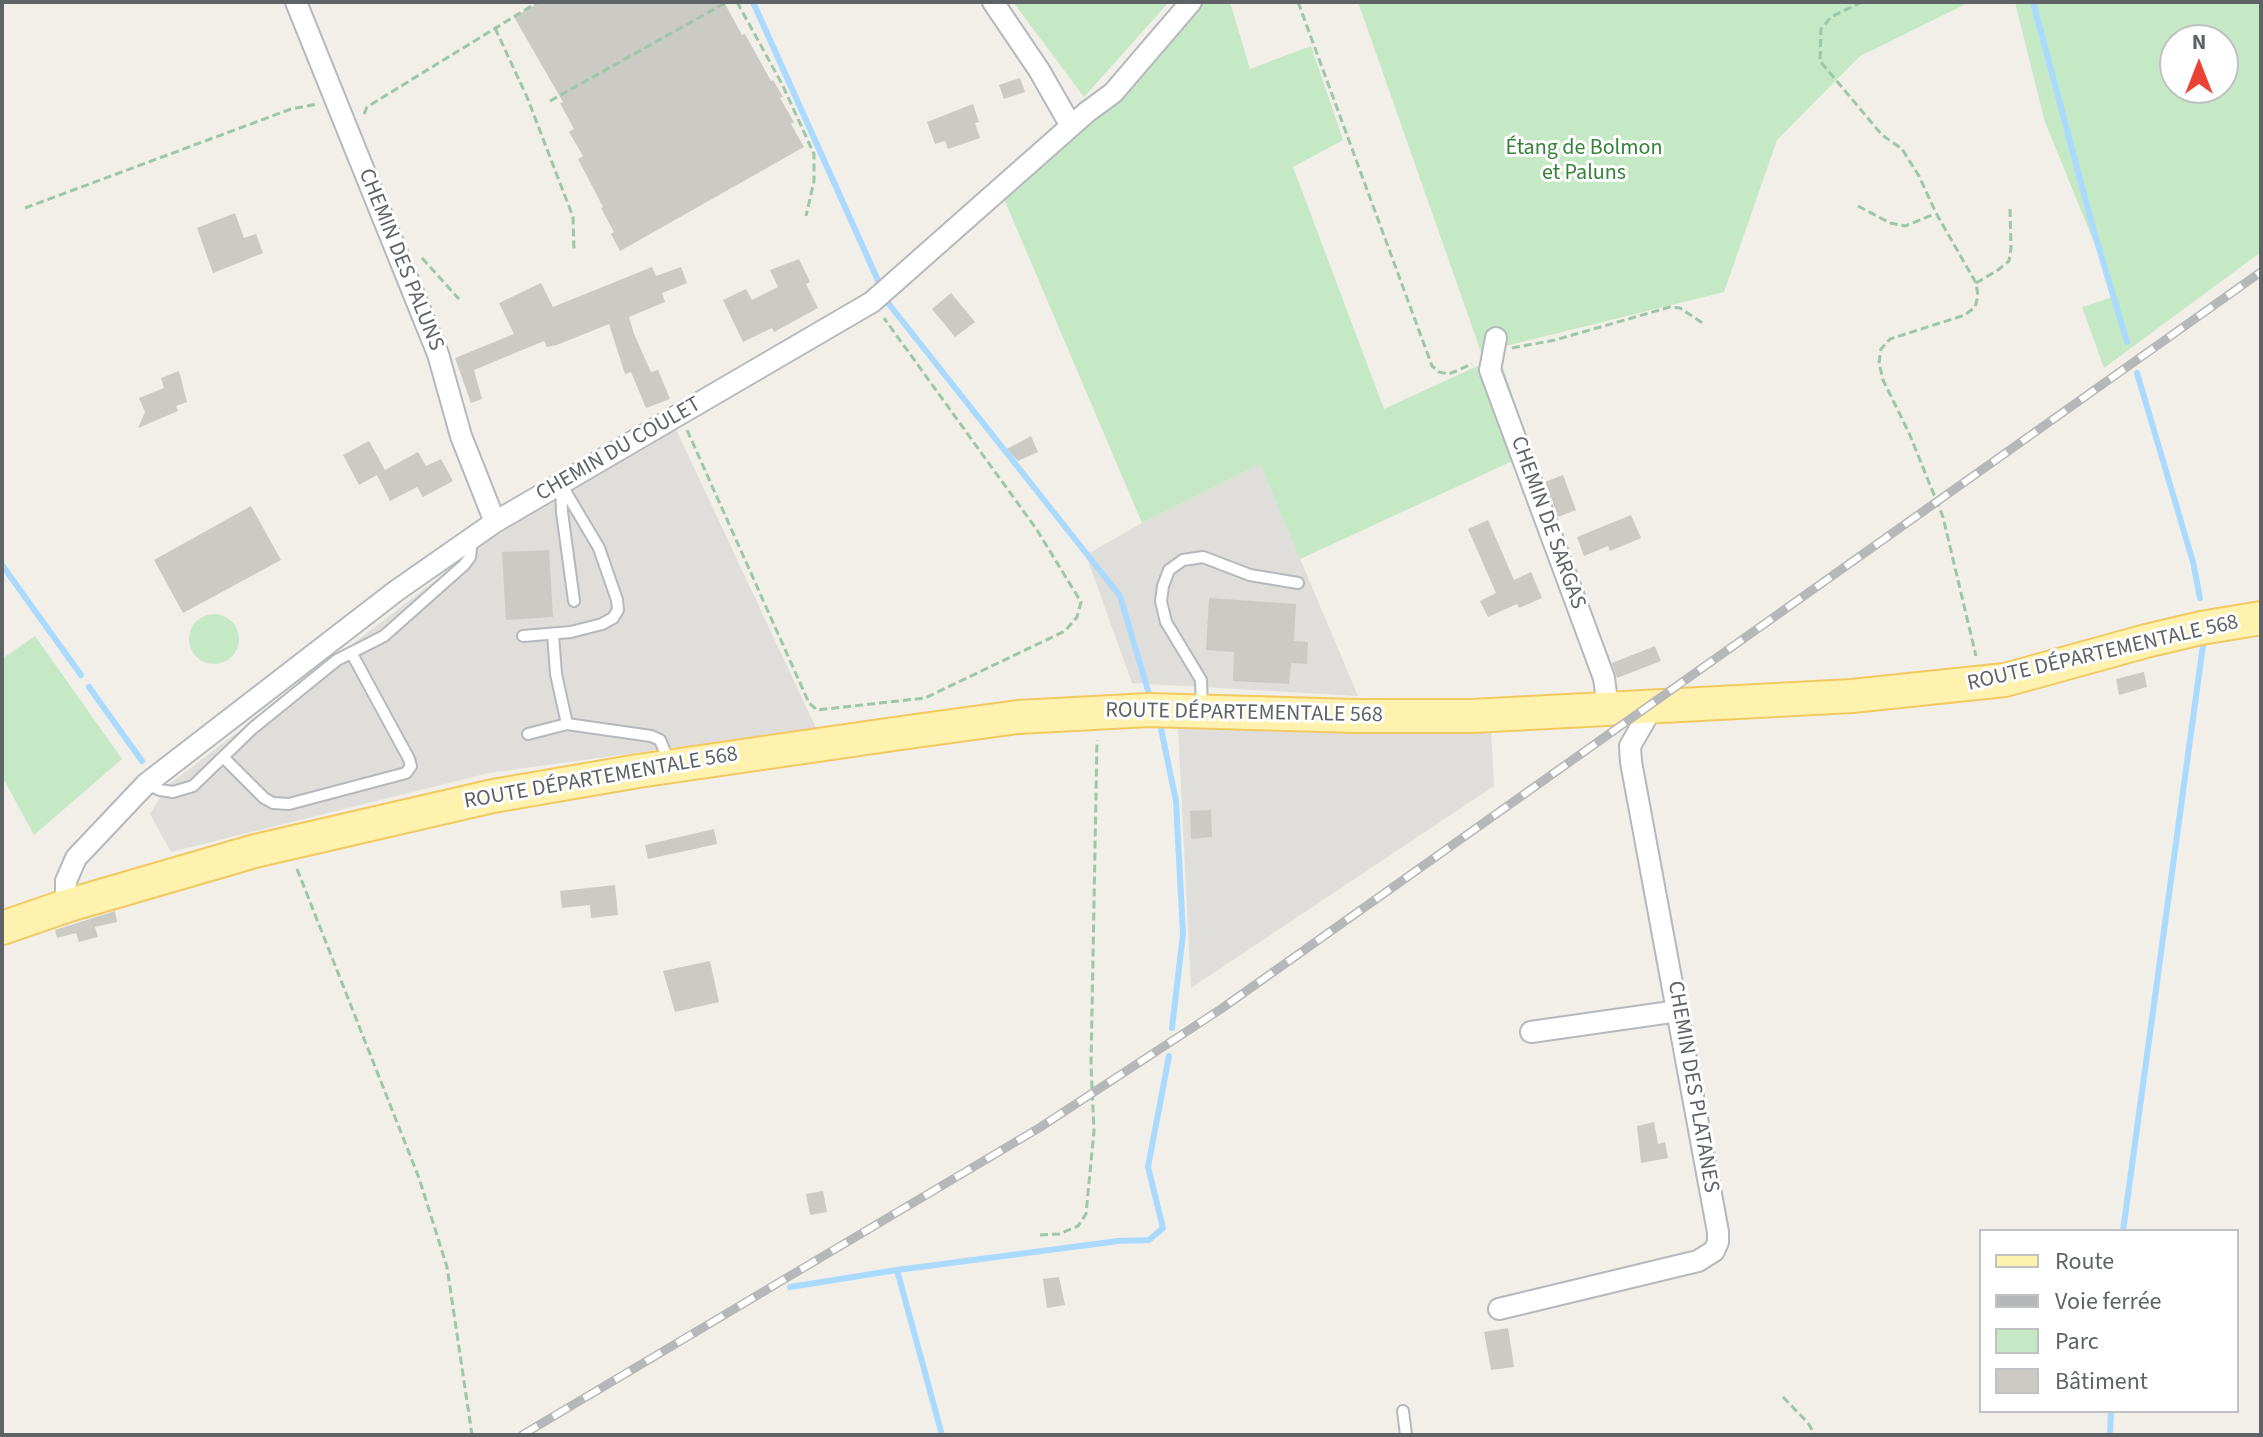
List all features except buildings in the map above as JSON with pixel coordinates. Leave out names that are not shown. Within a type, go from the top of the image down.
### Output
[{"type":"main road","name":"ROUTE DÉPARTEMENTALE 568","points":[[2,928],[66,906],[287,843],[493,796],[671,766],[1018,717],[1202,710],[1413,717],[1852,696],[1984,683],[2042,672],[2146,641],[2261,618]]},
{"type":"street","name":"CHEMIN DES PALUNS","points":[[296,2],[438,354],[461,436],[495,522]]},
{"type":"street","points":[[993,2],[1039,70],[1071,126]]},
{"type":"street","name":"CHEMIN DU COULET","points":[[66,906],[66,881],[76,858],[146,784],[396,591],[495,522],[872,302],[1071,126],[1113,93],[1191,2]]},
{"type":"street","name":"CHEMIN DE SARGAS","points":[[1494,347],[1490,370],[1604,678],[1608,708]]},
{"type":"street","name":"CHEMIN DES PLATANES","points":[[1499,1309],[1698,1261],[1714,1251],[1718,1232],[1631,762],[1630,746],[1645,720],[1647,707]]},
{"type":"street","points":[[1531,1032],[1678,1011]]},
{"type":"lane","points":[[561,484],[574,601]]},
{"type":"lane","points":[[523,636],[553,634],[602,624],[613,618],[618,610],[599,548],[561,484]]},
{"type":"lane","points":[[146,784],[160,790],[183,791],[193,786],[253,728],[337,660],[384,636],[464,565],[470,557],[471,548],[467,542]]},
{"type":"lane","points":[[1202,710],[1201,680],[1177,643],[1163,612],[1163,586],[1169,570],[1183,560],[1203,557],[1250,575],[1298,583]]},
{"type":"lane","points":[[553,634],[556,674],[567,724]]},
{"type":"lane","points":[[223,757],[264,798],[273,803],[289,804],[406,773],[411,766],[409,759],[352,654]]},
{"type":"lane","points":[[528,734],[567,724],[651,736],[660,740],[671,766]]},
{"type":"lane","points":[[1403,1411],[1406,1435]]},
{"type":"path","points":[[365,122],[367,107],[538,2]]},
{"type":"path","points":[[550,101],[727,2]]},
{"type":"path","points":[[737,2],[782,84],[814,154],[814,181],[806,216]]},
{"type":"path","points":[[1298,2],[1432,366],[1439,372],[1449,374],[1494,347],[1504,349],[1555,340],[1670,307],[1680,308],[1704,324]]},
{"type":"path","points":[[1862,2],[1831,17],[1821,29],[1820,61],[1882,135],[1902,149],[1976,283],[1978,296],[1975,307],[1965,315],[1890,339],[1881,349],[1879,363],[1883,380],[1909,433],[1943,517],[1984,683]]},
{"type":"path","points":[[495,28],[527,97],[573,217],[574,251]]},
{"type":"path","points":[[25,208],[291,109],[336,102]]},
{"type":"path","points":[[1858,206],[1890,223],[1905,226],[1936,213]]},
{"type":"path","points":[[1976,283],[2009,261],[2010,209]]},
{"type":"path","points":[[419,255],[459,299]]},
{"type":"path","points":[[680,414],[817,710],[925,698],[1065,631],[1077,617],[1081,602],[1037,530],[872,302]]},
{"type":"path","points":[[1040,1235],[1059,1234],[1078,1226],[1086,1214],[1094,1131],[1091,1065],[1096,712]]},
{"type":"path","points":[[287,843],[419,1178],[447,1267],[472,1435]]},
{"type":"path","points":[[1783,1397],[1815,1435]]},
{"type":"shaded area","points":[[674,425],[816,728],[489,773],[171,852],[150,814],[167,786],[483,544]]},
{"type":"shaded area","points":[[1260,464],[1358,696],[1132,683],[1086,555],[1142,523]]},
{"type":"shaded area","points":[[1178,727],[1491,730],[1494,786],[1191,988]]},
{"type":"green space","points":[[1013,2],[1169,2],[1084,97]]},
{"type":"green space","points":[[1180,2],[1230,2],[1250,69],[1311,46],[1343,140],[1293,167],[1384,409],[1499,356],[1532,452],[1300,559],[1260,464],[1142,523],[996,180],[1106,89]]},
{"type":"green space","name":"Étang de Bolmon et Paluns","points":[[1358,2],[1970,2],[1860,56],[1777,140],[1724,292],[1481,352]]},
{"type":"green space","points":[[2015,2],[2261,2],[2261,252],[2104,368],[2082,307],[2116,296],[2045,122]]},
{"type":"green space","points":[[214,614],[232,621],[239,639],[232,657],[214,664],[196,657],[189,639],[196,621]]},
{"type":"green space","points":[[35,636],[122,759],[34,835],[2,776],[2,659]]},
{"type":"waterway","points":[[753,2],[880,285]]},
{"type":"waterway","points":[[2033,2],[2127,342]]},
{"type":"waterway","points":[[888,303],[1120,596],[1149,694]]},
{"type":"waterway","points":[[2137,373],[2193,562],[2200,598]]},
{"type":"waterway","points":[[2,565],[81,675]]},
{"type":"waterway","points":[[2123,1229],[2203,645]]},
{"type":"waterway","points":[[89,687],[142,761]]},
{"type":"waterway","points":[[1160,724],[1176,801],[1183,934],[1172,1028]]},
{"type":"waterway","points":[[942,1435],[897,1270],[1118,1241],[1149,1240],[1163,1228],[1148,1167],[1169,1056]]},
{"type":"waterway","points":[[790,1287],[897,1270]]},
{"type":"waterway","points":[[2110,1435],[2111,1413]]},
{"type":"railway","points":[[522,1435],[1039,1128],[1221,1009],[2261,272]]}]
